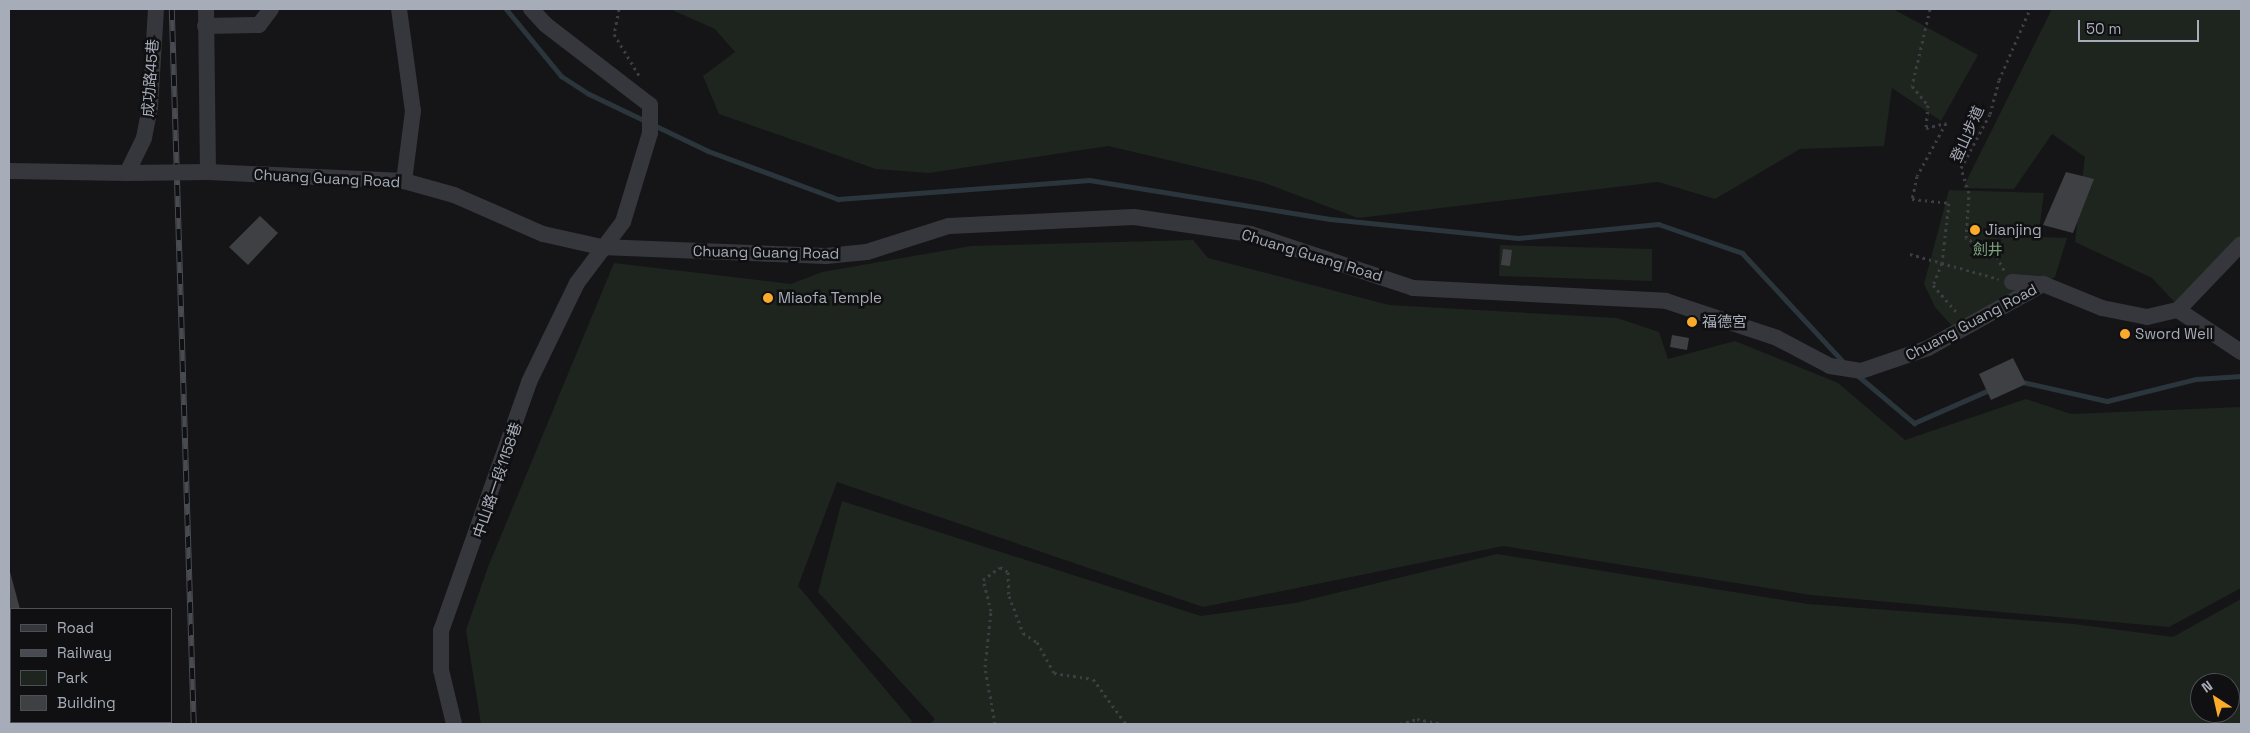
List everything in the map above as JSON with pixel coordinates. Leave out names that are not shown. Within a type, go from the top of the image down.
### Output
[{"type":"street","name":"成功路45巷","points":[[126,173],[144,138],[150,107],[156,9]]},
{"type":"street","points":[[206,9],[208,172]]},
{"type":"street","points":[[205,26],[259,25],[271,9]]},
{"type":"street","points":[[399,9],[413,110],[404,181]]},
{"type":"street","points":[[531,9],[546,25],[650,110]]},
{"type":"street","name":"中山路一段1158巷","points":[[454,724],[441,670],[441,631],[530,382],[577,283],[601,247],[623,222],[650,131],[650,110]]},
{"type":"street","points":[[9,171],[126,173]]},
{"type":"street","name":"Chuang Guang Road","points":[[126,173],[208,172],[404,181],[454,196],[543,234],[601,247],[826,256],[867,252],[949,226],[1134,217],[1251,234],[1413,288],[1666,301],[1777,338],[1841,368],[1861,371],[1928,348],[2043,284],[2102,308],[2147,317],[2178,310]]},
{"type":"street","points":[[2241,244],[2178,310],[2241,352]]},
{"type":"street","points":[[2006,279],[2043,284]]},
{"type":"path","points":[[619,9],[614,34],[645,84],[650,110]]},
{"type":"path","points":[[1930,9],[1912,86],[1928,105],[1926,128],[1946,124],[1917,176],[1912,199],[1949,203],[1942,262],[1932,285],[1968,325]]},
{"type":"path","name":"登山步道","points":[[2006,279],[1995,253],[1966,238],[1969,193],[1961,168],[1990,114],[1999,80],[2030,9]]},
{"type":"path","points":[[1910,254],[2006,279]]},
{"type":"path","points":[[995,724],[985,667],[990,611],[983,580],[1000,567],[1008,572],[1009,596],[1023,633],[1037,642],[1054,673],[1093,679],[1126,724]]},
{"type":"path","points":[[1400,724],[1417,719],[1443,724]]},
{"type":"green space","points":[[670,9],[1893,9],[1978,55],[1941,121],[1892,88],[1884,146],[1800,149],[1715,199],[1658,182],[1358,218],[1262,182],[1108,146],[929,173],[876,169],[719,114],[703,76],[735,52],[715,29]]},
{"type":"green space","points":[[2052,9],[2241,9],[2241,241],[2180,308],[2152,278],[2075,242],[2085,157],[2052,134],[2014,189],[1963,188]]},
{"type":"green space","name":"劍井","points":[[1949,190],[2044,193],[2038,237],[2067,238],[2055,277],[1952,326],[1935,307],[1924,284]]},
{"type":"green space","points":[[1193,240],[1208,258],[1389,305],[1617,318],[1659,332],[1668,359],[1735,341],[1838,383],[1905,440],[2026,399],[2071,414],[2241,407],[2241,588],[2169,627],[1811,595],[1503,546],[1203,607],[837,482],[798,586],[912,721],[910,724],[481,724],[466,630],[488,567],[614,263],[791,284],[822,272],[971,246]]},
{"type":"green space","points":[[1500,245],[1652,249],[1652,281],[1499,276]]},
{"type":"green space","points":[[842,501],[1201,616],[1295,603],[1497,554],[1808,604],[2074,624],[2173,637],[2241,599],[2241,724],[930,724],[935,719],[818,592]]},
{"type":"building","points":[[2066,172],[2094,179],[2073,233],[2043,225]]},
{"type":"building","points":[[260,216],[278,233],[248,265],[229,247]]},
{"type":"building","points":[[1503,249],[1512,250],[1510,266],[1501,265]]},
{"type":"building","points":[[1672,335],[1689,338],[1687,350],[1670,347]]},
{"type":"building","points":[[2013,358],[2026,384],[1991,400],[1979,374]]},
{"type":"building","points":[[9,568],[20,608],[10,608],[10,723],[49,724],[9,724]]},
{"type":"waterway","points":[[506,9],[561,76],[589,94],[708,151],[838,199],[1089,180],[1330,219],[1518,238],[1658,224],[1742,253],[1845,364]]},
{"type":"waterway","points":[[1857,375],[1914,423],[1991,389]]},
{"type":"waterway","points":[[2018,381],[2107,401],[2196,379],[2241,376]]},
{"type":"railway","points":[[172,9],[194,724]]},
{"type":"place","name":"Jianjing","points":[[1975,230]]},
{"type":"place","name":"Miaofa Temple","points":[[768,298]]},
{"type":"place","name":"福德宮","points":[[1692,322]]},
{"type":"place","name":"Sword Well","points":[[2125,334]]}]
